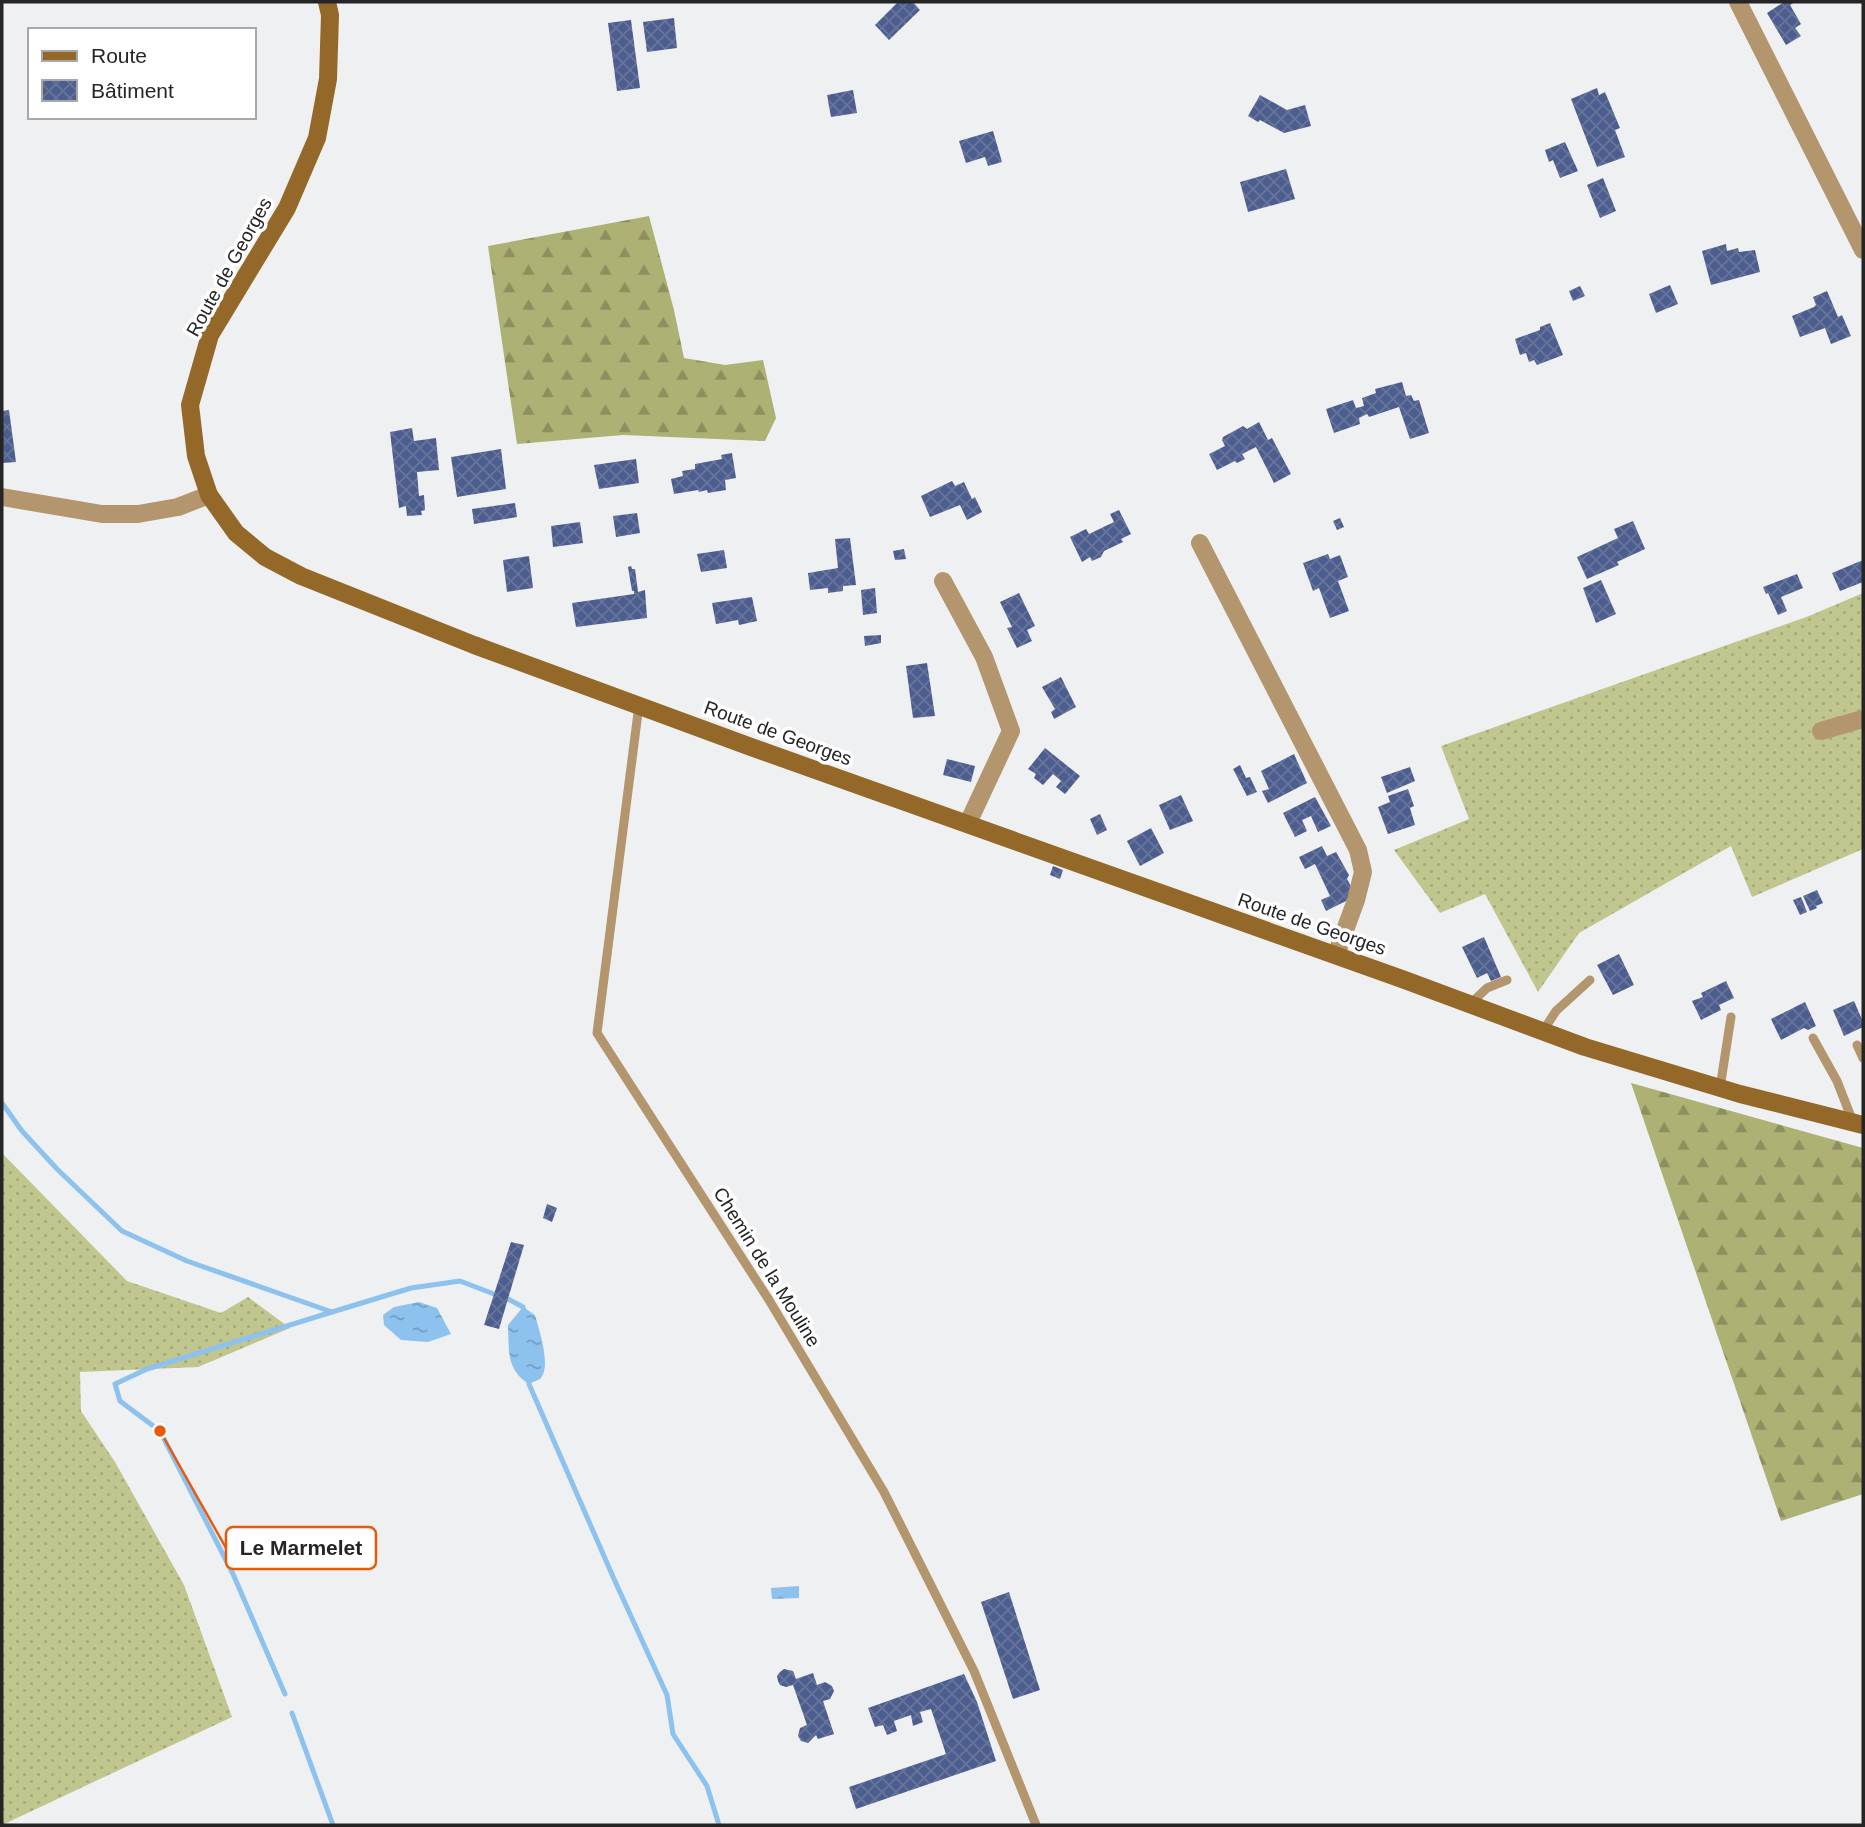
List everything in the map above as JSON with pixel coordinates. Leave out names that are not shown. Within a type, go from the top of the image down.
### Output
[{"type":"street","name":"Route de Georges","points":[[327,2],[330,15],[328,79],[317,138],[287,208],[210,335],[190,405],[196,456],[209,495],[236,533],[265,557],[301,576],[474,645],[1585,1047],[1720,1088],[1858,1123]]},
{"type":"street","points":[[1738,2],[1863,250]]},
{"type":"street","points":[[2,497],[102,514],[138,514],[178,508],[209,495]]},
{"type":"street","points":[[1200,543],[1358,850],[1363,872],[1336,955]]},
{"type":"street","points":[[943,581],[984,657],[1011,731],[968,823]]},
{"type":"street","points":[[1821,731],[1863,719]]},
{"type":"lane","name":"Chemin de la Mouline","points":[[639,705],[597,1033],[769,1300],[884,1492],[974,1671],[1036,1825]]},
{"type":"lane","points":[[1470,1004],[1487,988],[1507,979]]},
{"type":"lane","points":[[1543,1031],[1556,1011],[1590,980]]},
{"type":"lane","points":[[1720,1088],[1731,1017]]},
{"type":"lane","points":[[1813,1038],[1858,1123]]},
{"type":"lane","points":[[1857,1045],[1863,1058]]},
{"type":"green space","points":[[649,216],[684,358],[725,365],[763,360],[776,418],[765,441],[623,435],[517,444],[488,246]]},
{"type":"green space","points":[[1863,593],[1863,849],[1752,897],[1731,846],[1579,933],[1538,992],[1485,894],[1440,913],[1394,850],[1469,819],[1441,746],[1809,616]]},
{"type":"green space","points":[[1631,1083],[1863,1148],[1863,1494],[1781,1521]]},
{"type":"green space","points":[[2,1153],[127,1281],[221,1313],[248,1297],[290,1328],[198,1367],[80,1372],[81,1411],[115,1462],[184,1585],[232,1717],[2,1825]]},
{"type":"water","points":[[419,1302],[437,1308],[451,1334],[428,1342],[401,1340],[384,1325],[383,1315],[394,1307]]},
{"type":"water","points":[[523,1307],[535,1315],[545,1357],[540,1379],[529,1384],[516,1372],[509,1351],[508,1325]]},
{"type":"water","points":[[799,1586],[799,1598],[772,1599],[771,1588]]},
{"type":"building","points":[[898,2],[913,2],[920,10],[889,40],[875,25]]},
{"type":"building","points":[[1784,2],[1795,2],[1790,5],[1801,24],[1795,28],[1801,36],[1786,45],[1767,13]]},
{"type":"building","points":[[674,18],[677,48],[647,52],[643,22]]},
{"type":"building","points":[[631,20],[640,88],[617,91],[608,23]]},
{"type":"building","points":[[1597,88],[1599,95],[1605,92],[1620,128],[1615,130],[1625,157],[1597,167],[1571,99]]},
{"type":"building","points":[[853,90],[857,113],[831,117],[827,95]]},
{"type":"building","points":[[1260,95],[1287,110],[1305,105],[1311,126],[1284,133],[1248,116]]},
{"type":"building","points":[[993,131],[1002,162],[988,166],[985,157],[966,163],[959,141]]},
{"type":"building","points":[[1565,142],[1578,171],[1560,178],[1553,160],[1549,162],[1545,150]]},
{"type":"building","points":[[1286,169],[1295,199],[1248,212],[1240,182]]},
{"type":"building","points":[[1603,178],[1616,211],[1600,218],[1587,185]]},
{"type":"building","points":[[1726,244],[1727,251],[1738,248],[1739,252],[1755,250],[1760,272],[1711,285],[1702,251]]},
{"type":"building","points":[[1670,285],[1678,304],[1656,313],[1649,294]]},
{"type":"building","points":[[1580,286],[1585,296],[1573,301],[1569,291]]},
{"type":"building","points":[[1827,291],[1838,317],[1842,315],[1851,336],[1831,344],[1825,328],[1800,337],[1792,316],[1814,307],[1816,305],[1813,297]]},
{"type":"building","points":[[1550,323],[1563,355],[1537,365],[1534,360],[1529,362],[1526,353],[1520,355],[1515,339],[1540,330],[1540,327]]},
{"type":"building","points":[[1402,382],[1406,396],[1411,395],[1414,401],[1419,400],[1429,433],[1410,439],[1399,407],[1369,417],[1367,414],[1359,418],[1360,424],[1334,433],[1326,409],[1353,400],[1356,408],[1364,406],[1362,398],[1376,393],[1375,389]]},
{"type":"building","points":[[9,410],[16,462],[2,463],[2,411]]},
{"type":"building","points":[[1259,422],[1268,440],[1272,438],[1291,474],[1274,483],[1256,447],[1242,454],[1245,459],[1217,470],[1209,454],[1225,446],[1223,437],[1243,426],[1247,429]]},
{"type":"building","points":[[412,428],[414,441],[436,438],[439,470],[417,472],[419,496],[424,495],[425,510],[421,511],[422,515],[407,516],[406,506],[399,508],[390,432]]},
{"type":"building","points":[[501,449],[506,489],[457,497],[451,457]]},
{"type":"building","points":[[732,453],[736,478],[725,480],[726,490],[708,493],[707,490],[698,490],[674,494],[671,479],[683,476],[682,471],[695,469],[695,464],[722,459],[721,455]]},
{"type":"building","points":[[636,459],[639,483],[599,489],[594,465]]},
{"type":"building","points":[[952,481],[955,486],[964,482],[982,512],[967,520],[960,505],[930,517],[921,496]]},
{"type":"building","points":[[515,503],[517,517],[474,524],[472,509]]},
{"type":"building","points":[[1119,510],[1131,534],[1121,539],[1123,542],[1104,551],[1101,557],[1092,561],[1090,557],[1082,562],[1070,537],[1086,529],[1089,534],[1114,522],[1110,514]]},
{"type":"building","points":[[637,513],[640,533],[616,537],[613,516]]},
{"type":"building","points":[[1340,518],[1344,527],[1337,530],[1333,521]]},
{"type":"building","points":[[1633,521],[1645,549],[1617,562],[1619,565],[1587,579],[1577,557],[1618,538],[1614,529]]},
{"type":"building","points":[[580,522],[583,543],[553,547],[551,526]]},
{"type":"building","points":[[850,538],[856,585],[843,586],[843,591],[828,593],[828,588],[810,590],[808,573],[838,568],[835,539]]},
{"type":"building","points":[[904,549],[906,559],[895,560],[893,551]]},
{"type":"building","points":[[724,550],[727,568],[701,572],[697,554]]},
{"type":"building","points":[[1328,554],[1330,559],[1340,555],[1348,577],[1338,581],[1349,611],[1330,618],[1319,588],[1313,591],[1303,563]]},
{"type":"building","points":[[529,556],[533,588],[507,592],[503,560]]},
{"type":"building","points":[[1863,560],[1863,582],[1840,591],[1832,573]]},
{"type":"building","points":[[628,567],[635,569],[638,592],[645,590],[647,618],[576,627],[572,603],[634,594]]},
{"type":"building","points":[[1797,574],[1803,588],[1781,597],[1787,611],[1778,615],[1763,587]]},
{"type":"building","points":[[1601,580],[1616,614],[1596,623],[1583,588]]},
{"type":"building","points":[[875,588],[877,613],[863,615],[861,590]]},
{"type":"building","points":[[1019,593],[1035,626],[1027,630],[1032,641],[1017,648],[1007,628],[1012,627],[1000,602]]},
{"type":"building","points":[[752,597],[757,621],[739,625],[738,620],[716,624],[712,603]]},
{"type":"building","points":[[881,635],[881,643],[865,646],[864,636]]},
{"type":"building","points":[[927,663],[935,716],[913,718],[906,666]]},
{"type":"building","points":[[1061,677],[1076,707],[1054,719],[1051,712],[1055,709],[1042,687]]},
{"type":"building","points":[[1045,748],[1080,776],[1065,794],[1056,787],[1061,781],[1053,774],[1043,785],[1034,778],[1036,774],[1028,769]]},
{"type":"building","points":[[1294,754],[1307,783],[1268,803],[1262,791],[1269,789],[1261,771]]},
{"type":"building","points":[[947,759],[975,766],[971,782],[943,775]]},
{"type":"building","points":[[1240,765],[1257,792],[1247,796],[1233,769]]},
{"type":"building","points":[[1410,767],[1415,781],[1387,793],[1381,777]]},
{"type":"building","points":[[1408,789],[1414,806],[1410,808],[1415,825],[1388,834],[1378,807],[1390,802],[1388,796]]},
{"type":"building","points":[[1181,795],[1193,821],[1170,830],[1159,805]]},
{"type":"building","points":[[1315,797],[1331,826],[1318,832],[1311,816],[1302,820],[1307,831],[1295,837],[1283,813]]},
{"type":"building","points":[[1100,814],[1107,830],[1097,835],[1090,819]]},
{"type":"building","points":[[1151,828],[1164,853],[1140,866],[1127,841]]},
{"type":"building","points":[[1322,846],[1327,856],[1336,852],[1349,875],[1347,879],[1353,890],[1350,899],[1326,911],[1321,900],[1330,896],[1315,864],[1305,869],[1299,857]]},
{"type":"building","points":[[1053,866],[1063,870],[1060,879],[1050,875]]},
{"type":"building","points":[[1817,890],[1823,903],[1810,911],[1803,896]]},
{"type":"building","points":[[1801,897],[1807,912],[1800,915],[1793,900]]},
{"type":"building","points":[[1484,937],[1501,977],[1491,981],[1487,973],[1477,978],[1462,947]]},
{"type":"building","points":[[1619,954],[1634,985],[1613,995],[1597,965]]},
{"type":"building","points":[[1726,981],[1734,998],[1719,1005],[1721,1010],[1701,1020],[1692,1001],[1703,997],[1701,993]]},
{"type":"building","points":[[1854,1001],[1863,1027],[1844,1036],[1833,1010]]},
{"type":"building","points":[[1805,1002],[1816,1026],[1808,1030],[1804,1028],[1781,1040],[1771,1019]]},
{"type":"building","points":[[547,1204],[557,1208],[552,1222],[543,1218]]},
{"type":"building","points":[[511,1242],[524,1245],[499,1329],[484,1325]]},
{"type":"building","points":[[1009,1592],[1040,1690],[1013,1699],[981,1602]]},
{"type":"building","points":[[784,1669],[793,1671],[796,1679],[813,1673],[817,1685],[825,1682],[832,1686],[834,1691],[830,1699],[823,1701],[834,1734],[818,1739],[816,1735],[808,1743],[801,1741],[798,1736],[800,1728],[807,1725],[793,1685],[786,1687],[778,1681],[777,1676]]},
{"type":"building","points":[[964,1674],[977,1702],[996,1761],[856,1809],[849,1787],[946,1754],[931,1709],[920,1712],[923,1722],[913,1726],[911,1715],[894,1721],[897,1731],[887,1735],[883,1725],[875,1727],[868,1708]]},
{"type":"waterway","points":[[2,1103],[22,1131],[57,1169],[122,1231],[187,1261],[332,1312],[411,1288],[460,1281],[494,1294]]},
{"type":"waterway","points":[[508,1299],[523,1307],[524,1311]]},
{"type":"waterway","points":[[285,1694],[233,1574],[160,1431],[120,1401],[115,1384],[147,1369],[332,1312]]},
{"type":"waterway","points":[[529,1380],[667,1695],[673,1734],[707,1786],[719,1825]]},
{"type":"waterway","points":[[292,1713],[333,1825]]},
{"type":"place","name":"Le Marmelet","points":[[160,1431]]}]
